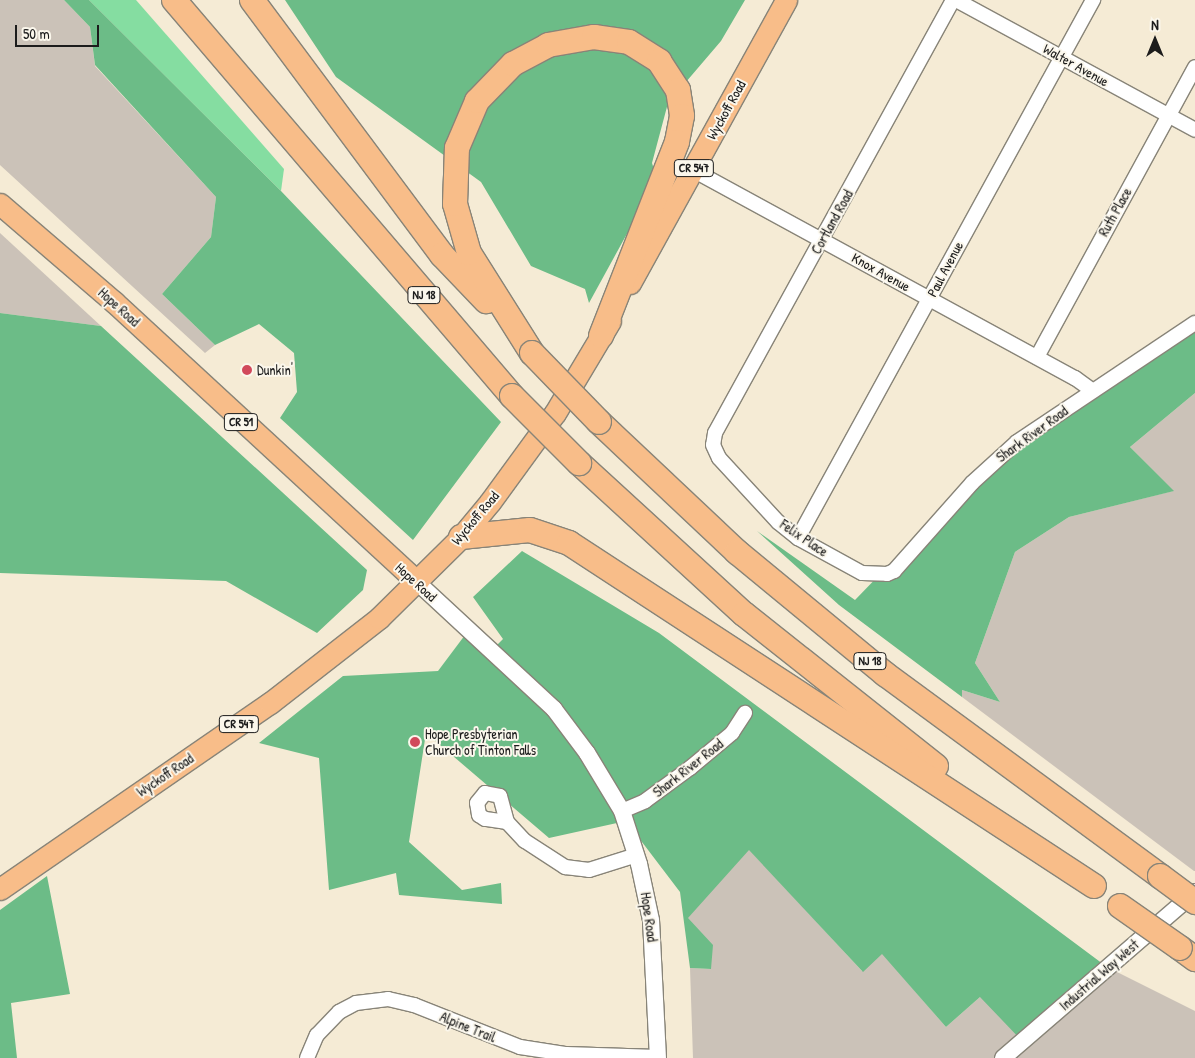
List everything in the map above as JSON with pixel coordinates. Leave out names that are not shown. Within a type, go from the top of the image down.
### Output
[{"type":"highway","name":"NJ 18","points":[[174,0],[512,396],[579,464],[686,564],[809,667],[1120,906],[1188,954]]},
{"type":"highway","name":"NJ 18","points":[[252,0],[442,255],[600,422],[737,552],[885,674],[1195,902]]},
{"type":"highway","points":[[527,346],[469,253],[455,204],[457,148],[477,102],[513,64],[548,45],[594,37],[629,42],[659,61],[678,90],[682,116],[677,142],[601,336]]},
{"type":"highway","points":[[461,537],[530,530],[569,543],[1094,886]]},
{"type":"main road","name":"Wyckoff Road","points":[[0,890],[320,667],[417,582],[461,537],[555,413],[601,336],[694,170],[786,0]]},
{"type":"main road","name":"Hope Road","points":[[0,204],[114,302],[417,582]]},
{"type":"street","name":"Walter Avenue","points":[[955,0],[1195,130]]},
{"type":"street","name":"Cortland Road","points":[[714,445],[715,433],[955,0]]},
{"type":"street","name":"Paul Avenue","points":[[798,538],[1093,0]]},
{"type":"street","name":"Ruth Place","points":[[1037,357],[1195,67]]},
{"type":"street","name":"Knox Avenue","points":[[694,170],[1037,357],[1093,391]]},
{"type":"street","name":"Shark River Road","points":[[894,571],[996,459],[1195,323]]},
{"type":"street","name":"Felix Place","points":[[714,445],[719,458],[778,522],[798,538],[862,573],[874,576],[894,571]]},
{"type":"street","name":"Hope Road","points":[[417,582],[554,709],[587,753],[622,812],[637,855],[651,920],[658,1057]]},
{"type":"street","name":"Shark River Road","points":[[622,812],[645,801],[690,768],[732,733],[745,713]]},
{"type":"street","points":[[507,822],[540,853],[564,867],[589,870],[637,855]]},
{"type":"street","name":"Industrial Way West","points":[[1003,1058],[1195,892]]},
{"type":"street","name":"Alpine Trail","points":[[308,1058],[317,1035],[331,1018],[347,1007],[372,999],[414,1005],[520,1053],[658,1057]]},
{"type":"shaded area","points":[[0,0],[64,0],[90,27],[95,66],[216,197],[211,237],[162,294],[215,345],[205,353],[0,165]]},
{"type":"shaded area","points":[[0,233],[101,326],[0,313]]},
{"type":"shaded area","points":[[1195,393],[1194,871],[962,697],[962,690],[1000,702],[975,663],[1015,552],[1069,517],[1173,491],[1130,447]]},
{"type":"shaded area","points":[[749,849],[862,971],[882,953],[946,1027],[980,997],[1107,967],[1195,1011],[1195,1058],[693,1058],[690,968],[711,969],[687,918]]},
{"type":"green space","points":[[64,0],[89,0],[281,191],[501,422],[413,540],[280,418],[297,392],[294,353],[259,324],[215,345],[162,294],[211,237],[216,197],[95,65],[90,27]]},
{"type":"green space","points":[[89,0],[136,0],[284,169],[281,191]]},
{"type":"green space","points":[[285,0],[745,0],[721,41],[668,103],[652,163],[657,179],[589,303],[585,289],[531,266],[481,182],[336,77]]},
{"type":"green space","points":[[0,313],[101,326],[367,570],[363,590],[317,633],[226,581],[0,573]]},
{"type":"green space","points":[[1195,322],[1195,393],[1130,447],[1174,491],[1069,517],[1015,552],[975,663],[1000,702],[962,690],[962,697],[839,605],[757,531],[855,600],[979,472]]},
{"type":"green space","points":[[522,551],[659,633],[1107,967],[1024,1043],[980,997],[946,1027],[882,954],[863,972],[749,850],[688,918],[713,945],[711,969],[690,968],[680,892],[626,821],[549,838],[426,733],[409,842],[462,890],[501,883],[502,904],[399,895],[396,873],[329,890],[319,758],[259,743],[343,676],[438,671],[468,631],[492,650],[503,639],[473,597]]},
{"type":"green space","points":[[47,876],[70,994],[11,1003],[17,1058],[0,1058],[0,910]]},
{"type":"place","name":"Dunkin'","points":[[247,370]]},
{"type":"place","name":"Hope Presbyterian Church of Tinton Falls","points":[[415,742]]}]
